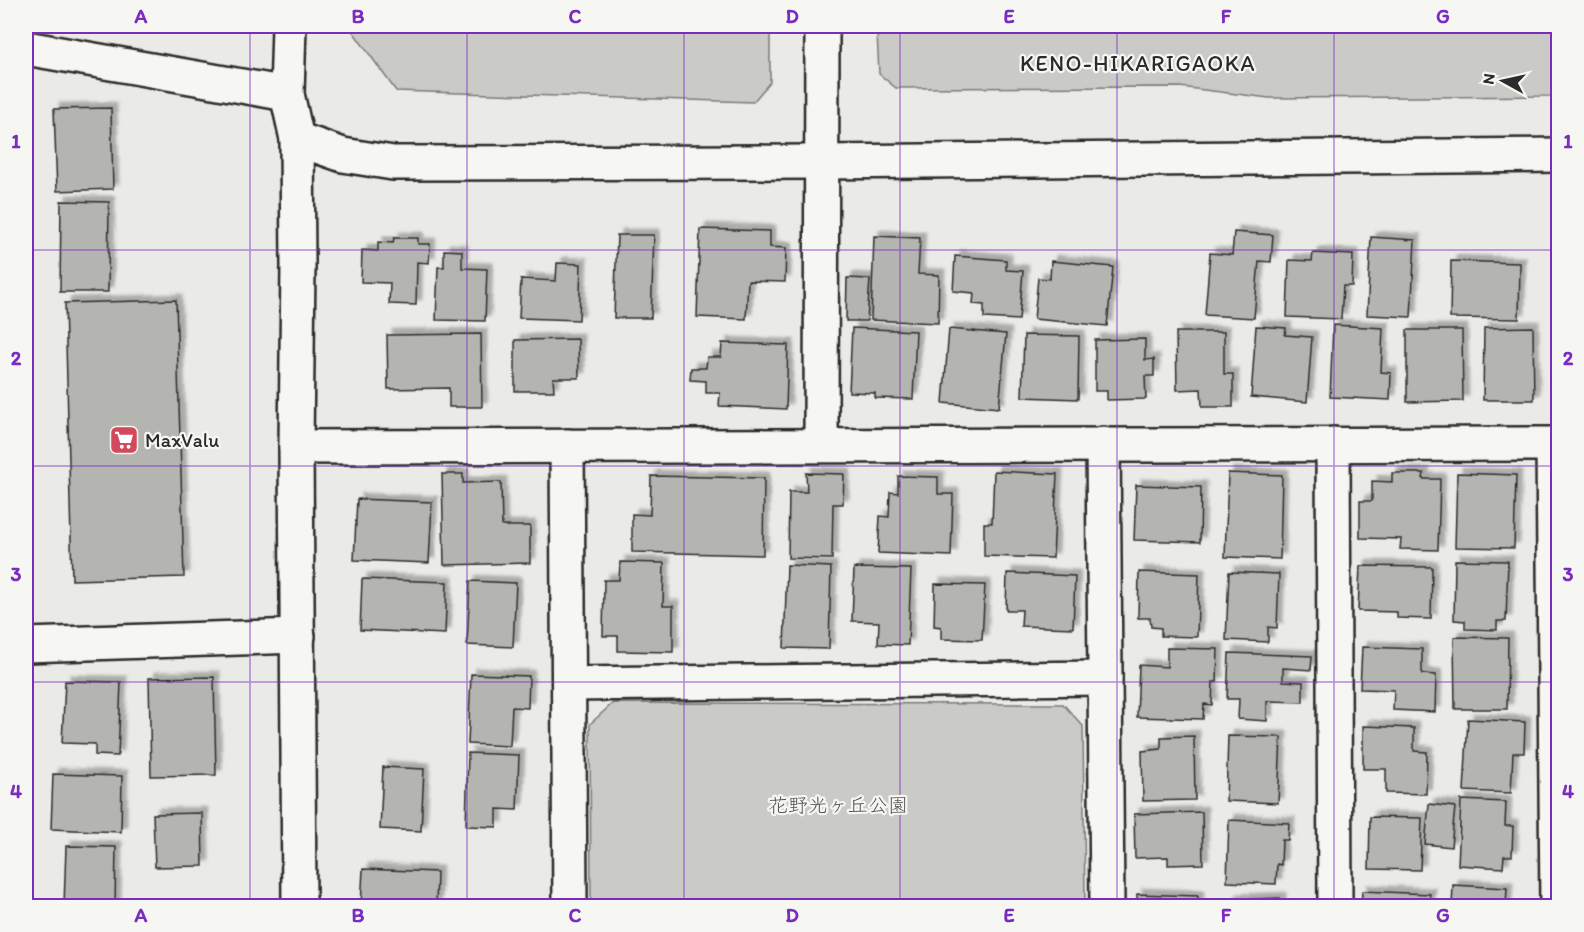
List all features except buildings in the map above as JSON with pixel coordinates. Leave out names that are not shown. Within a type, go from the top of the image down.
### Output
[{"type":"street","points":[[289,26],[287,94],[297,139],[296,447],[299,906]]},
{"type":"street","points":[[821,445],[822,26]]},
{"type":"street","points":[[26,48],[287,94]]},
{"type":"street","points":[[297,139],[343,155],[393,163],[821,162],[1558,155]]},
{"type":"street","points":[[1103,444],[1107,906]]},
{"type":"street","points":[[1333,444],[1335,906]]},
{"type":"street","points":[[296,447],[1556,444],[1557,906]]},
{"type":"street","points":[[567,446],[570,906]]},
{"type":"street","points":[[26,645],[298,636]]},
{"type":"street","points":[[569,684],[1105,678]]},
{"type":"green space","points":[[349,26],[770,26],[770,82],[753,102],[396,91]]},
{"type":"green space","points":[[884,26],[1558,26],[1558,96],[1269,98],[1180,87],[896,88],[879,74],[877,33]]},
{"type":"green space","name":"花野光ヶ丘公園","points":[[613,703],[1063,704],[1083,726],[1085,906],[591,906],[590,724]]},
{"type":"place","name":"MaxValu","points":[[124,440]]},
{"type":"district","name":"KENO-HIKARIGAOKA","points":[[1138,63]]}]
